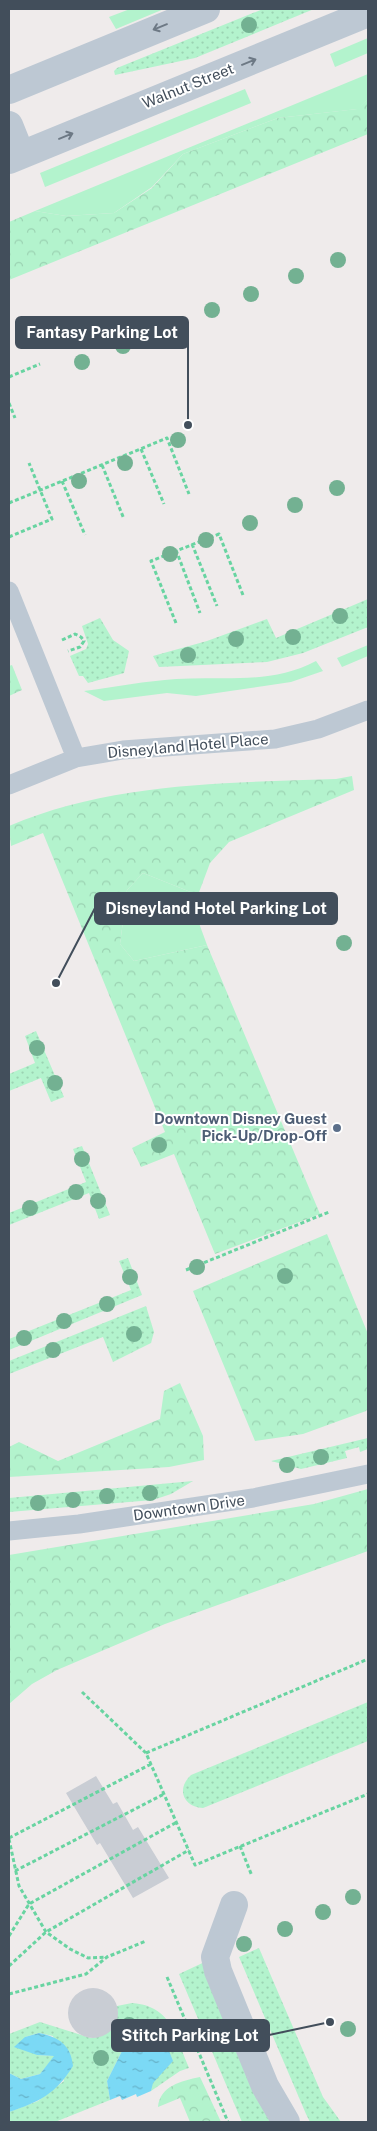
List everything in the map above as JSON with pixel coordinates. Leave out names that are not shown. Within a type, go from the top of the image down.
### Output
[{"type":"street","points":[[9,90],[206,9]]},
{"type":"street","name":"Walnut Street","points":[[15,157],[368,13]]},
{"type":"street","points":[[9,125],[15,157]]},
{"type":"street","points":[[234,1905],[215,1957],[218,1971],[265,2086],[286,2122]]},
{"type":"lane","points":[[9,591],[76,758]]},
{"type":"lane","name":"Disneyland Hotel Place","points":[[9,785],[76,758],[123,750],[275,739],[318,729],[368,710]]},
{"type":"lane","name":"Downtown Drive","points":[[9,1531],[79,1524],[252,1498],[368,1474]]},
{"type":"path","points":[[9,376],[40,364]]},
{"type":"path","points":[[9,403],[15,418]]},
{"type":"path","points":[[9,503],[167,438],[189,494]]},
{"type":"path","points":[[141,449],[164,504]]},
{"type":"path","points":[[9,537],[52,519],[29,463]]},
{"type":"path","points":[[102,465],[124,519]]},
{"type":"path","points":[[62,481],[85,535]]},
{"type":"path","points":[[176,623],[151,561],[176,550],[219,534],[243,595]]},
{"type":"path","points":[[192,544],[217,606]]},
{"type":"path","points":[[176,550],[200,613]]},
{"type":"path","points":[[63,639],[75,634],[84,641],[80,647],[68,651]]},
{"type":"path","points":[[186,1270],[329,1212]]},
{"type":"path","points":[[146,1753],[368,1658]]},
{"type":"path","points":[[82,1692],[146,1753],[195,1864],[368,1794]]},
{"type":"path","points":[[107,1957],[88,1958],[70,1949],[46,1932],[29,1904],[15,1871],[9,1839],[150,1764]]},
{"type":"path","points":[[15,1871],[164,1794]]},
{"type":"path","points":[[9,1936],[29,1904],[177,1822]]},
{"type":"path","points":[[240,1846],[252,1876]]},
{"type":"path","points":[[9,1966],[46,1932],[189,1850]]},
{"type":"path","points":[[9,1994],[86,1974],[107,1957],[146,1941]]},
{"type":"path","points":[[167,1977],[228,2122]]},
{"type":"green space","points":[[130,9],[164,9],[116,29],[109,17]]},
{"type":"green space","points":[[263,9],[314,9],[195,58],[115,75],[114,71],[117,68]]},
{"type":"green space","points":[[368,38],[368,53],[335,67],[330,54]]},
{"type":"green space","points":[[368,74],[368,99],[358,109],[278,118],[183,154],[152,187],[114,213],[66,216],[35,211]]},
{"type":"green space","points":[[245,89],[251,103],[45,187],[40,173]]},
{"type":"green space","points":[[368,99],[368,134],[9,280],[9,222],[35,211],[66,216],[114,213],[152,188],[183,154],[278,118],[357,109]]},
{"type":"green space","points":[[368,599],[368,627],[303,653],[267,662],[159,667],[153,656],[207,641],[267,619],[276,638]]},
{"type":"green space","points":[[100,618],[113,640],[129,651],[124,673],[88,683],[83,676],[79,676],[70,656],[86,649],[88,644],[82,626]]},
{"type":"green space","points":[[368,645],[368,656],[342,667],[337,658]]},
{"type":"green space","points":[[316,661],[323,671],[291,682],[196,696],[167,693],[104,701],[84,691],[176,679],[247,678],[282,674]]},
{"type":"green space","points":[[12,665],[22,690],[9,696],[9,666]]},
{"type":"green space","points":[[352,776],[354,790],[229,842],[210,863],[198,895],[143,873],[127,890],[120,944],[134,961],[207,945],[320,1214],[215,1254],[174,1154],[141,1167],[132,1148],[165,1132],[43,833],[11,846],[9,826],[48,812],[88,801],[129,793],[211,784],[336,779]]},
{"type":"green space","points":[[143,873],[198,895],[196,915],[207,945],[134,961],[120,944],[127,890]]},
{"type":"green space","points":[[36,1031],[64,1097],[51,1102],[41,1078],[9,1091],[9,1074],[35,1063],[25,1036]]},
{"type":"green space","points":[[82,1146],[110,1215],[99,1219],[89,1193],[9,1225],[9,1213],[86,1182],[73,1149]]},
{"type":"green space","points":[[327,1234],[368,1334],[368,1408],[366,1411],[303,1434],[255,1441],[193,1291]]},
{"type":"green space","points":[[128,1258],[142,1295],[9,1350],[9,1339],[131,1290],[119,1261]]},
{"type":"green space","points":[[146,1306],[154,1332],[151,1343],[113,1362],[103,1337],[9,1374],[9,1361]]},
{"type":"green space","points":[[180,1383],[203,1436],[204,1460],[169,1467],[9,1477],[9,1447],[19,1442],[58,1461],[160,1419],[164,1391]]},
{"type":"green space","points":[[368,1438],[368,1449],[360,1452],[359,1447],[345,1451],[347,1458],[301,1469],[271,1461]]},
{"type":"green space","points":[[193,1481],[171,1494],[153,1500],[9,1512],[9,1498]]},
{"type":"green space","points":[[368,1489],[368,1551],[165,1624],[57,1670],[32,1684],[9,1704],[9,1555],[314,1504]]},
{"type":"green space","points":[[368,1702],[368,1741],[203,1808],[196,1807],[186,1801],[183,1791],[186,1780],[191,1775]]},
{"type":"green space","points":[[259,1948],[323,2097],[341,2122],[310,2122],[306,2114],[239,1957]]},
{"type":"green space","points":[[211,1959],[277,2122],[242,2122],[179,1974]]},
{"type":"green space","points":[[132,2003],[145,2005],[164,2016],[175,2034],[189,2068],[180,2071],[151,2091],[156,2033],[140,2037],[123,2049],[107,2081],[110,2100],[55,2122],[9,2122],[9,2112],[38,2101],[64,2081],[53,2036],[39,2033],[25,2037],[37,2055],[55,2056],[40,2074],[21,2079],[9,2073],[9,2034],[40,2022],[91,2038],[98,2037],[108,2032],[115,2024],[117,2006]]},
{"type":"green space","points":[[200,2077],[221,2122],[190,2122],[180,2098],[158,2107],[167,2089],[186,2080]]},
{"type":"water","points":[[39,2033],[63,2043],[70,2053],[73,2066],[60,2084],[46,2096],[29,2105],[9,2112],[9,2073],[21,2079],[40,2074],[54,2056],[37,2055],[14,2047],[25,2037]]},
{"type":"water","points":[[156,2033],[167,2046],[173,2061],[153,2083],[151,2091],[137,2097],[136,2094],[122,2100],[120,2096],[110,2100],[107,2081],[123,2049],[140,2037]]},
{"type":"building","points":[[96,1776],[113,1804],[117,1802],[133,1830],[138,1827],[169,1878],[133,1898],[100,1843],[97,1845],[66,1793]]},
{"type":"building","points":[[93,1988],[102,1990],[113,1999],[118,2013],[116,2022],[107,2033],[93,2038],[84,2036],[73,2027],[68,2013],[70,2004],[79,1993]]},
{"type":"place","name":"Fantasy Parking Lot","points":[[188,425]]},
{"type":"place","name":"Disneyland Hotel Parking Lot","points":[[56,983]]},
{"type":"place","name":"Downtown Disney Guest Pick-Up/Drop-Off","points":[[337,1128]]},
{"type":"place","name":"Stitch Parking Lot","points":[[330,2022]]}]
